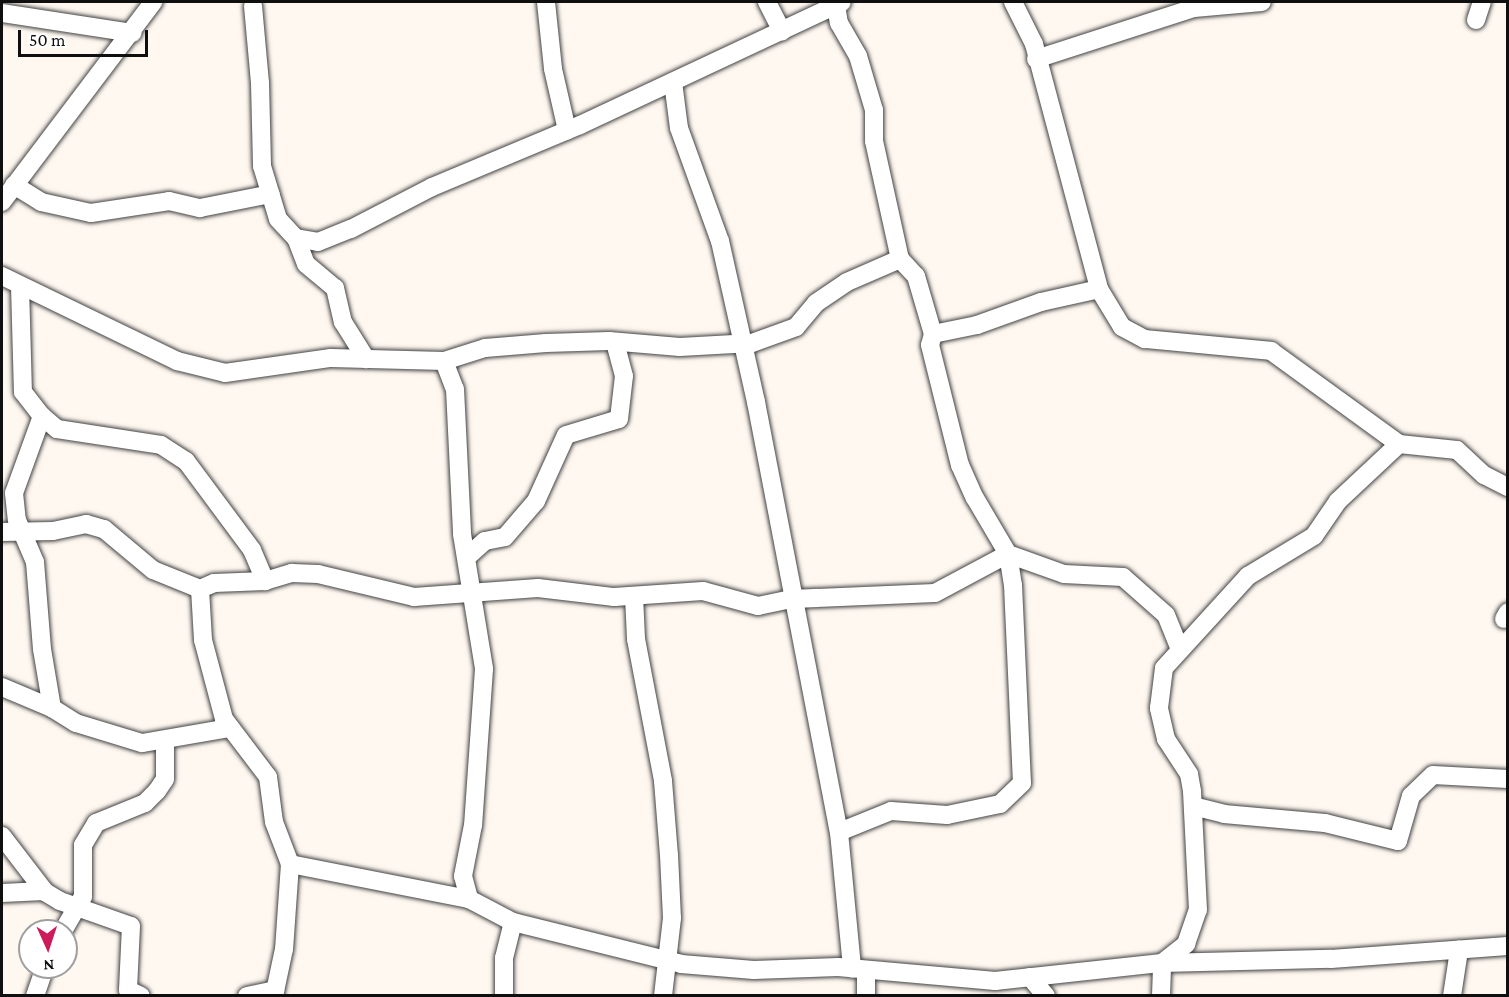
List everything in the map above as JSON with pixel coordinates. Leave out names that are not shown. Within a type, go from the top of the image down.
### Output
[{"type":"street","points":[[153,2],[132,33],[6,193],[91,213],[169,201],[200,208],[271,194]]},
{"type":"street","points":[[546,2],[553,69],[567,130]]},
{"type":"street","points":[[767,2],[782,31]]},
{"type":"street","points":[[1013,2],[1026,22],[1070,171],[1099,289],[1110,310],[1133,334],[1166,342],[1271,351],[1399,444],[1457,450],[1484,475],[1508,487]]},
{"type":"street","points":[[1036,59],[1194,8],[1262,2]]},
{"type":"street","points":[[1476,20],[1482,2]]},
{"type":"street","points":[[257,3],[262,166],[278,219],[296,238],[306,264],[335,288],[343,322],[366,359]]},
{"type":"street","points":[[296,238],[318,242],[351,229],[432,187],[567,130],[839,3],[838,23],[858,56],[874,110],[874,141],[900,259],[916,276],[933,334],[930,345],[960,465],[1008,554],[1013,585],[1022,783],[1000,804],[947,815],[891,811],[838,832]]},
{"type":"street","points":[[2,13],[132,33]]},
{"type":"street","points":[[673,82],[679,128],[720,241],[740,343],[756,402],[838,832],[859,969],[866,996]]},
{"type":"street","points":[[2,276],[177,361],[225,373],[331,358],[444,361],[484,348],[615,342],[680,347],[740,343],[772,338],[796,327],[816,303],[848,282],[900,259]]},
{"type":"street","points":[[20,286],[23,392],[42,416],[57,429],[161,446],[186,461],[252,550],[265,580]]},
{"type":"street","points":[[933,334],[977,325],[1041,302],[1099,289]]},
{"type":"street","points":[[467,557],[485,541],[505,537],[536,501],[566,435],[619,419],[624,376],[615,342]]},
{"type":"street","points":[[444,361],[455,388],[458,479],[484,669],[473,825],[463,876],[469,899]]},
{"type":"street","points":[[42,416],[14,493],[23,531],[35,562],[42,649],[52,708]]},
{"type":"street","points":[[1161,996],[1162,963],[1186,944],[1196,924],[1193,806],[1189,774],[1166,739],[1159,708],[1164,668],[1179,647],[1248,576],[1314,536],[1346,493],[1399,444]]},
{"type":"street","points":[[2,532],[61,530],[86,524],[104,529],[153,570],[200,589],[214,583],[265,580],[292,573],[318,574],[414,597],[538,588],[634,596],[703,591],[758,606],[792,599],[935,593],[1008,554],[1064,574],[1123,577],[1166,615],[1179,647]]},
{"type":"street","points":[[200,589],[203,640],[230,728],[268,777],[274,822],[290,864],[284,949],[275,993],[247,996]]},
{"type":"street","points":[[634,596],[636,639],[663,781],[672,918],[663,996]]},
{"type":"street","points":[[2,687],[52,708],[76,723],[106,734],[142,743],[165,742],[183,734],[230,728]]},
{"type":"street","points":[[70,919],[83,897],[83,845],[96,823],[145,803],[157,791],[165,779],[165,742]]},
{"type":"street","points":[[1193,806],[1224,814],[1324,823],[1398,841],[1411,796],[1433,775],[1508,779]]},
{"type":"street","points":[[2,836],[44,891],[77,907],[131,926],[128,990],[141,996]]},
{"type":"street","points":[[290,864],[469,899],[513,922],[666,961],[754,970],[859,969],[1008,988],[1030,977],[1162,963],[1331,959],[1508,946]]},
{"type":"street","points":[[2,893],[44,891]]},
{"type":"street","points":[[504,996],[504,958],[513,922]]},
{"type":"street","points":[[1452,996],[1460,950]]},
{"type":"street","points":[[1030,977],[1046,996]]},
{"type":"street","points":[[35,996],[41,979]]}]
